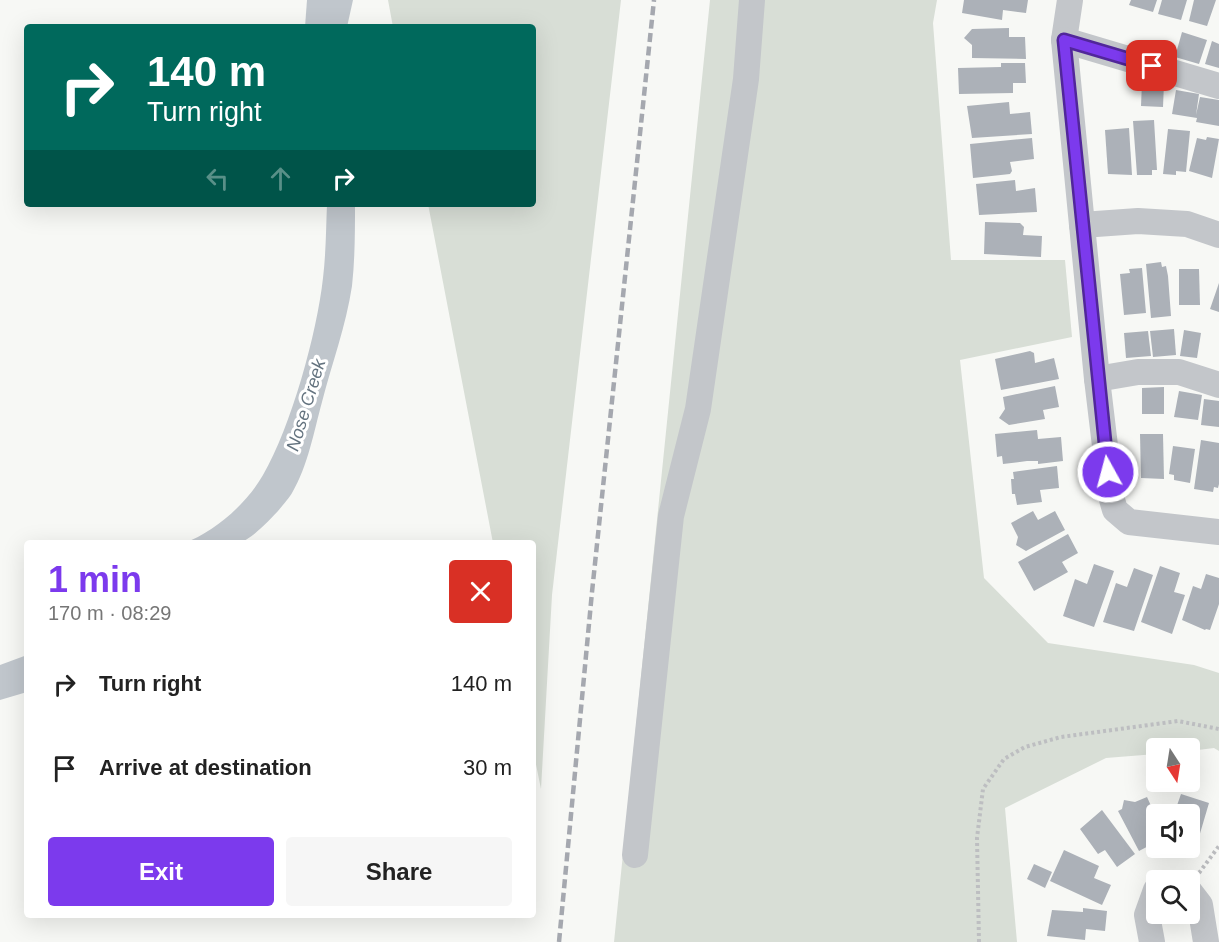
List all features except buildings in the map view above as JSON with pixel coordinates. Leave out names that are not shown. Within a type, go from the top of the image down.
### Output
[{"type":"street","points":[[635,855],[670,516],[700,398],[746,79],[752,0]]},
{"type":"street","points":[[1070,0],[1064,40],[1097,379],[1111,496],[1116,510],[1130,522],[1219,532]]},
{"type":"street","points":[[1064,40],[1219,86]]},
{"type":"street","points":[[1082,225],[1138,221],[1187,224],[1219,235]]},
{"type":"street","points":[[1097,379],[1138,372],[1179,372],[1219,385]]},
{"type":"street","points":[[1200,905],[1206,942]]},
{"type":"street","points":[[1149,924],[1152,942]]},
{"type":"path","points":[[979,942],[976,838],[983,789],[1004,759],[1025,747],[1061,737],[1178,721],[1219,729]]},
{"type":"path","points":[[1200,873],[1219,846]]},
{"type":"shaded area","points":[[388,0],[621,0],[552,595],[541,789],[536,765],[536,540],[492,540],[429,207],[536,207],[536,24],[392,24]]},
{"type":"shaded area","points":[[710,0],[937,0],[933,23],[951,260],[1065,260],[1072,337],[960,360],[984,578],[1048,643],[1194,665],[1219,673],[1219,751],[1214,748],[1200,750],[1200,738],[1146,738],[1146,755],[1106,758],[1005,808],[1017,942],[614,942]]},
{"type":"water","points":[[307,0],[353,0],[348,24],[305,24]]},
{"type":"water","name":"Nose Creek","points":[[327,207],[355,207],[355,245],[349,301],[310,448],[298,483],[282,506],[260,529],[245,540],[191,540],[207,532],[239,506],[256,486],[273,455],[293,406],[309,352],[320,300],[325,259]]},
{"type":"water","points":[[24,656],[24,693],[0,700],[0,665]]},
{"type":"railway","points":[[559,942],[592,592],[654,0]]},
{"type":"route","points":[[1108,472],[1064,40],[1152,66]]}]
